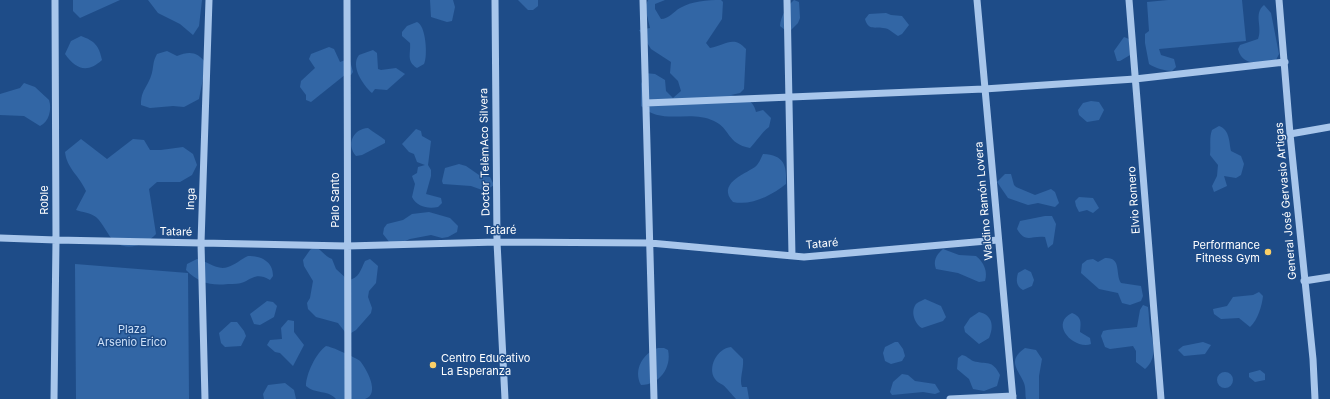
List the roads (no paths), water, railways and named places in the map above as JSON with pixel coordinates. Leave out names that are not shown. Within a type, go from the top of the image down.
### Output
[{"type":"street","name":"Roble","points":[[54,399],[56,240],[55,0]]},
{"type":"street","name":"Inga","points":[[205,399],[201,243],[209,0]]},
{"type":"street","name":"Palo Santo","points":[[347,0],[348,399]]},
{"type":"street","name":"Doctor TelèmAco Silvera","points":[[494,0],[497,242],[505,399]]},
{"type":"street","points":[[643,0],[654,399]]},
{"type":"street","points":[[787,0],[792,256]]},
{"type":"street","name":"Waldino Ramón Lovera","points":[[977,0],[1013,398]]},
{"type":"street","name":"Elvio Romero","points":[[1129,0],[1161,399]]},
{"type":"street","name":"General José Gervasio Artigas","points":[[1279,0],[1290,134],[1313,359],[1315,399]]},
{"type":"street","points":[[646,103],[984,90],[1135,79],[1285,62]]},
{"type":"street","points":[[1290,134],[1330,127]]},
{"type":"street","name":"Tataré","points":[[0,238],[347,246],[497,242],[650,243],[804,257],[998,240]]},
{"type":"street","points":[[1304,281],[1330,277]]},
{"type":"street","points":[[950,399],[1013,398]]},
{"type":"place","name":"Performance Fitness Gym","points":[[1268,252]]},
{"type":"place","name":"Centro Educativo La Esperanza","points":[[433,365]]},
{"type":"park label","name":"Plaza Arsenio Erico","points":[[132,336]]}]
